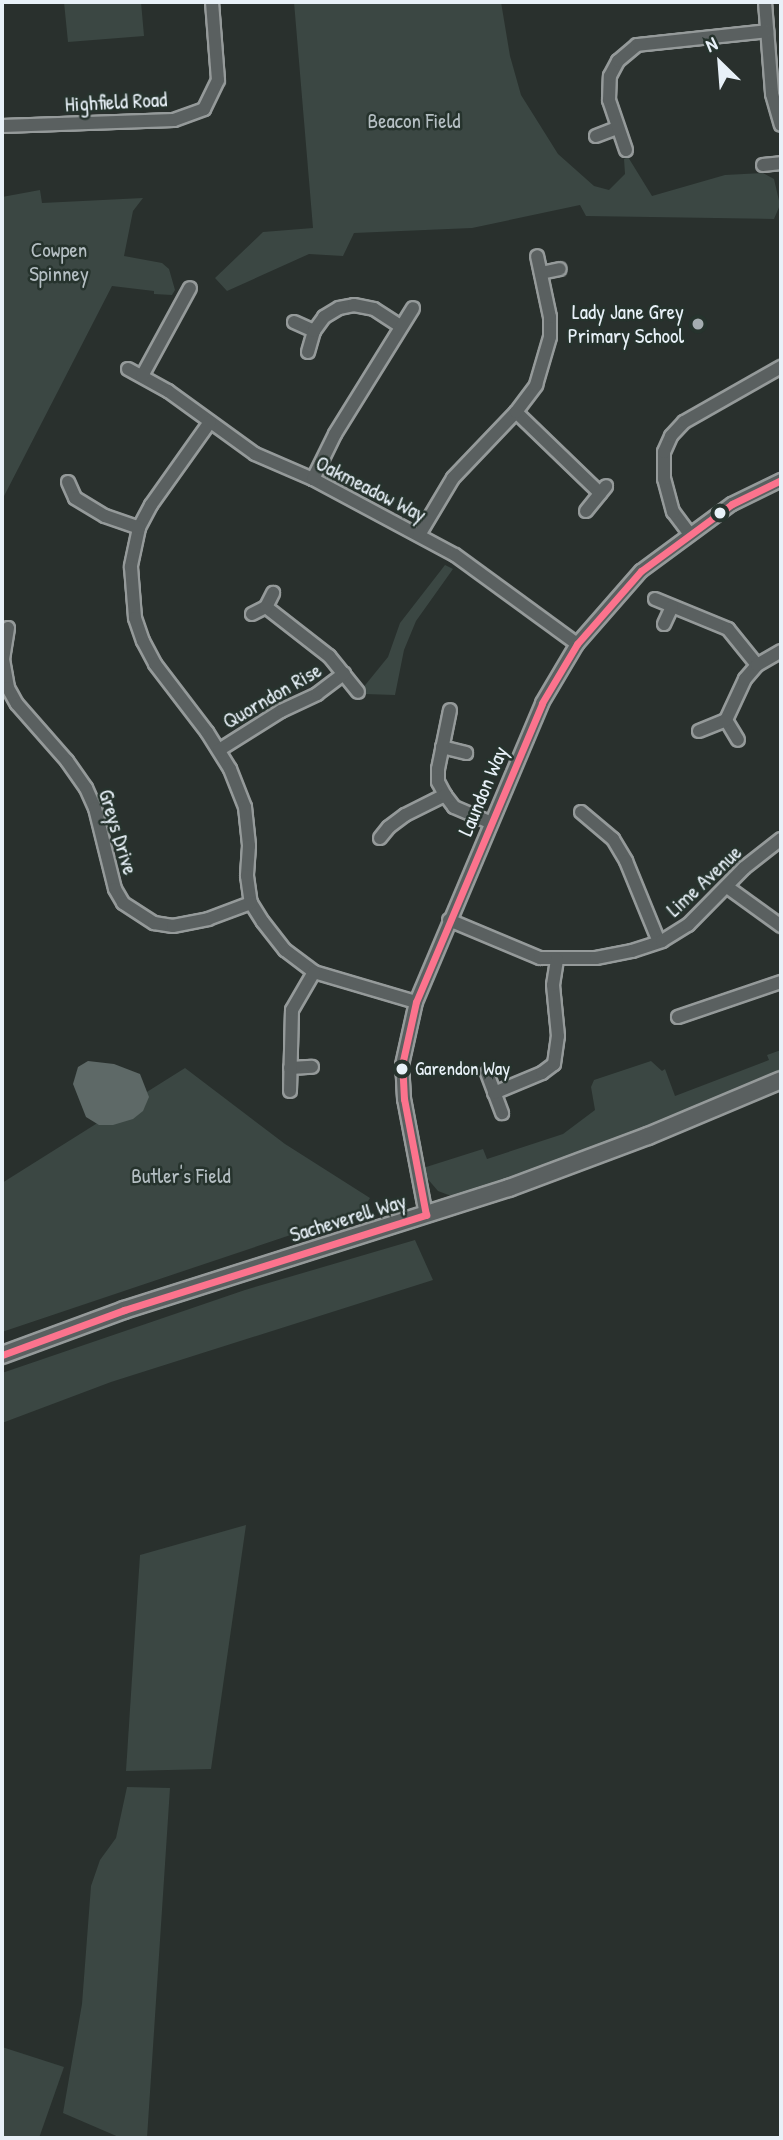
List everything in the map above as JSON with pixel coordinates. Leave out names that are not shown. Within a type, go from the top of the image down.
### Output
[{"type":"street","name":"Highfield Road","points":[[2,126],[174,120],[204,109],[218,80],[212,2]]},
{"type":"street","points":[[765,2],[772,94],[781,125]]},
{"type":"street","points":[[626,150],[609,100],[610,76],[618,61],[637,45],[766,31]]},
{"type":"street","points":[[596,136],[617,128]]},
{"type":"street","points":[[764,165],[781,163]]},
{"type":"street","points":[[419,535],[453,478],[516,412],[536,385],[550,337],[550,317],[537,256]]},
{"type":"street","points":[[541,273],[560,269]]},
{"type":"street","points":[[142,376],[190,288]]},
{"type":"street","points":[[308,352],[314,331],[324,317],[339,308],[354,305],[374,309],[400,326]]},
{"type":"street","points":[[313,479],[335,434],[413,309]]},
{"type":"street","points":[[294,322],[314,331]]},
{"type":"street","points":[[689,533],[673,512],[664,479],[664,452],[671,436],[684,422],[781,367]]},
{"type":"street","name":"Oakmeadow Way","points":[[128,369],[255,454],[313,479],[455,555],[577,643]]},
{"type":"street","points":[[516,412],[603,490],[586,511]]},
{"type":"street","points":[[210,422],[151,505],[139,528],[131,566],[135,618],[143,641],[155,664],[219,750],[245,807],[247,876],[251,903],[285,950],[314,972],[416,1002]]},
{"type":"street","name":"Laundon Way","points":[[426,1215],[404,1099],[402,1065],[416,1002],[542,702],[577,643],[641,572],[689,533],[732,505],[781,480]]},
{"type":"street","points":[[68,482],[75,498],[105,516],[139,528]]},
{"type":"street","points":[[63,507],[75,498]]},
{"type":"street","points":[[252,614],[266,607],[273,593]]},
{"type":"street","points":[[655,599],[728,629],[757,665]]},
{"type":"street","name":"Quorndon Rise","points":[[266,607],[329,656],[358,692]]},
{"type":"street","points":[[664,624],[672,607]]},
{"type":"street","name":"Greys Drive","points":[[8,628],[2,659],[8,688],[17,704],[67,761],[86,788],[95,808],[115,889],[123,903],[154,923],[173,926],[208,919],[251,903]]},
{"type":"street","points":[[699,731],[726,720],[745,679],[757,665],[781,651]]},
{"type":"street","name":"Quorndon Rise","points":[[219,750],[281,711],[317,694],[344,674]]},
{"type":"street","points":[[450,710],[438,782],[454,807],[490,822]]},
{"type":"street","points":[[726,720],[738,740]]},
{"type":"street","points":[[442,747],[466,753]]},
{"type":"street","points":[[380,838],[388,827],[405,815],[445,795]]},
{"type":"street","points":[[581,812],[613,839],[626,861],[659,942]]},
{"type":"street","points":[[613,839],[626,830]]},
{"type":"street","name":"Lime Avenue","points":[[449,920],[529,954],[557,959],[596,958],[659,942],[688,925],[781,839]]},
{"type":"street","points":[[727,887],[781,926]]},
{"type":"street","points":[[494,1093],[542,1073],[554,1064],[558,1036],[553,985],[557,959]]},
{"type":"street","points":[[290,1091],[292,1010],[314,972]]},
{"type":"street","points":[[678,1017],[781,982]]},
{"type":"street","points":[[290,1068],[312,1067]]},
{"type":"street","points":[[487,1073],[502,1113]]},
{"type":"street","name":"Sacheverell Way","points":[[2,1355],[124,1310],[426,1215],[635,1141],[781,1080]]},
{"type":"green space","points":[[64,2],[141,2],[144,36],[68,42]]},
{"type":"green space","name":"Beacon Field","points":[[294,2],[501,2],[510,56],[521,95],[558,154],[594,186],[609,190],[625,174],[624,159],[628,157],[652,196],[725,175],[763,173],[774,179],[780,205],[774,219],[586,216],[580,205],[472,228],[354,233],[343,256],[309,254],[227,291],[215,278],[263,232],[313,228]]},
{"type":"green space","name":"Cowpen Spinney","points":[[40,190],[42,203],[143,198],[133,211],[124,256],[162,263],[169,269],[175,290],[172,295],[154,294],[154,291],[112,286],[2,500],[2,197]]},
{"type":"green space","points":[[445,565],[453,569],[416,621],[404,650],[395,695],[365,694],[362,689],[388,657],[400,623]]},
{"type":"green space","points":[[781,1050],[781,1071],[711,1102],[518,1177],[454,1197],[438,1191],[426,1177],[423,1168],[483,1149],[487,1159],[563,1134],[595,1110],[591,1087],[594,1080],[651,1061],[662,1071],[665,1069],[675,1096],[769,1060],[767,1055]]},
{"type":"green space","name":"Butler's Field","points":[[185,1068],[285,1144],[370,1198],[362,1211],[2,1332],[2,1183]]},
{"type":"green space","points":[[415,1240],[433,1280],[111,1382],[2,1423],[2,1373],[245,1290]]},
{"type":"green space","points":[[246,1525],[211,1769],[126,1771],[140,1555]]},
{"type":"green space","points":[[127,1787],[170,1788],[147,2138],[121,2138],[63,2113],[82,2004],[91,1886],[100,1860],[116,1838]]},
{"type":"green space","points":[[2,2047],[64,2067],[39,2138],[2,2138]]},
{"type":"shaded area","points":[[88,1061],[114,1064],[140,1074],[149,1097],[143,1111],[133,1119],[113,1125],[99,1125],[86,1117],[73,1084],[78,1067]]},
{"type":"transit line","points":[[2,1355],[124,1310],[426,1215],[404,1099],[402,1065],[416,1002],[542,703],[577,644],[641,571],[732,504],[781,480]]},
{"type":"place","name":"Lady Jane Grey Primary School","points":[[698,324]]},
{"type":"place","name":"Garendon Way","points":[[402,1069]]}]
